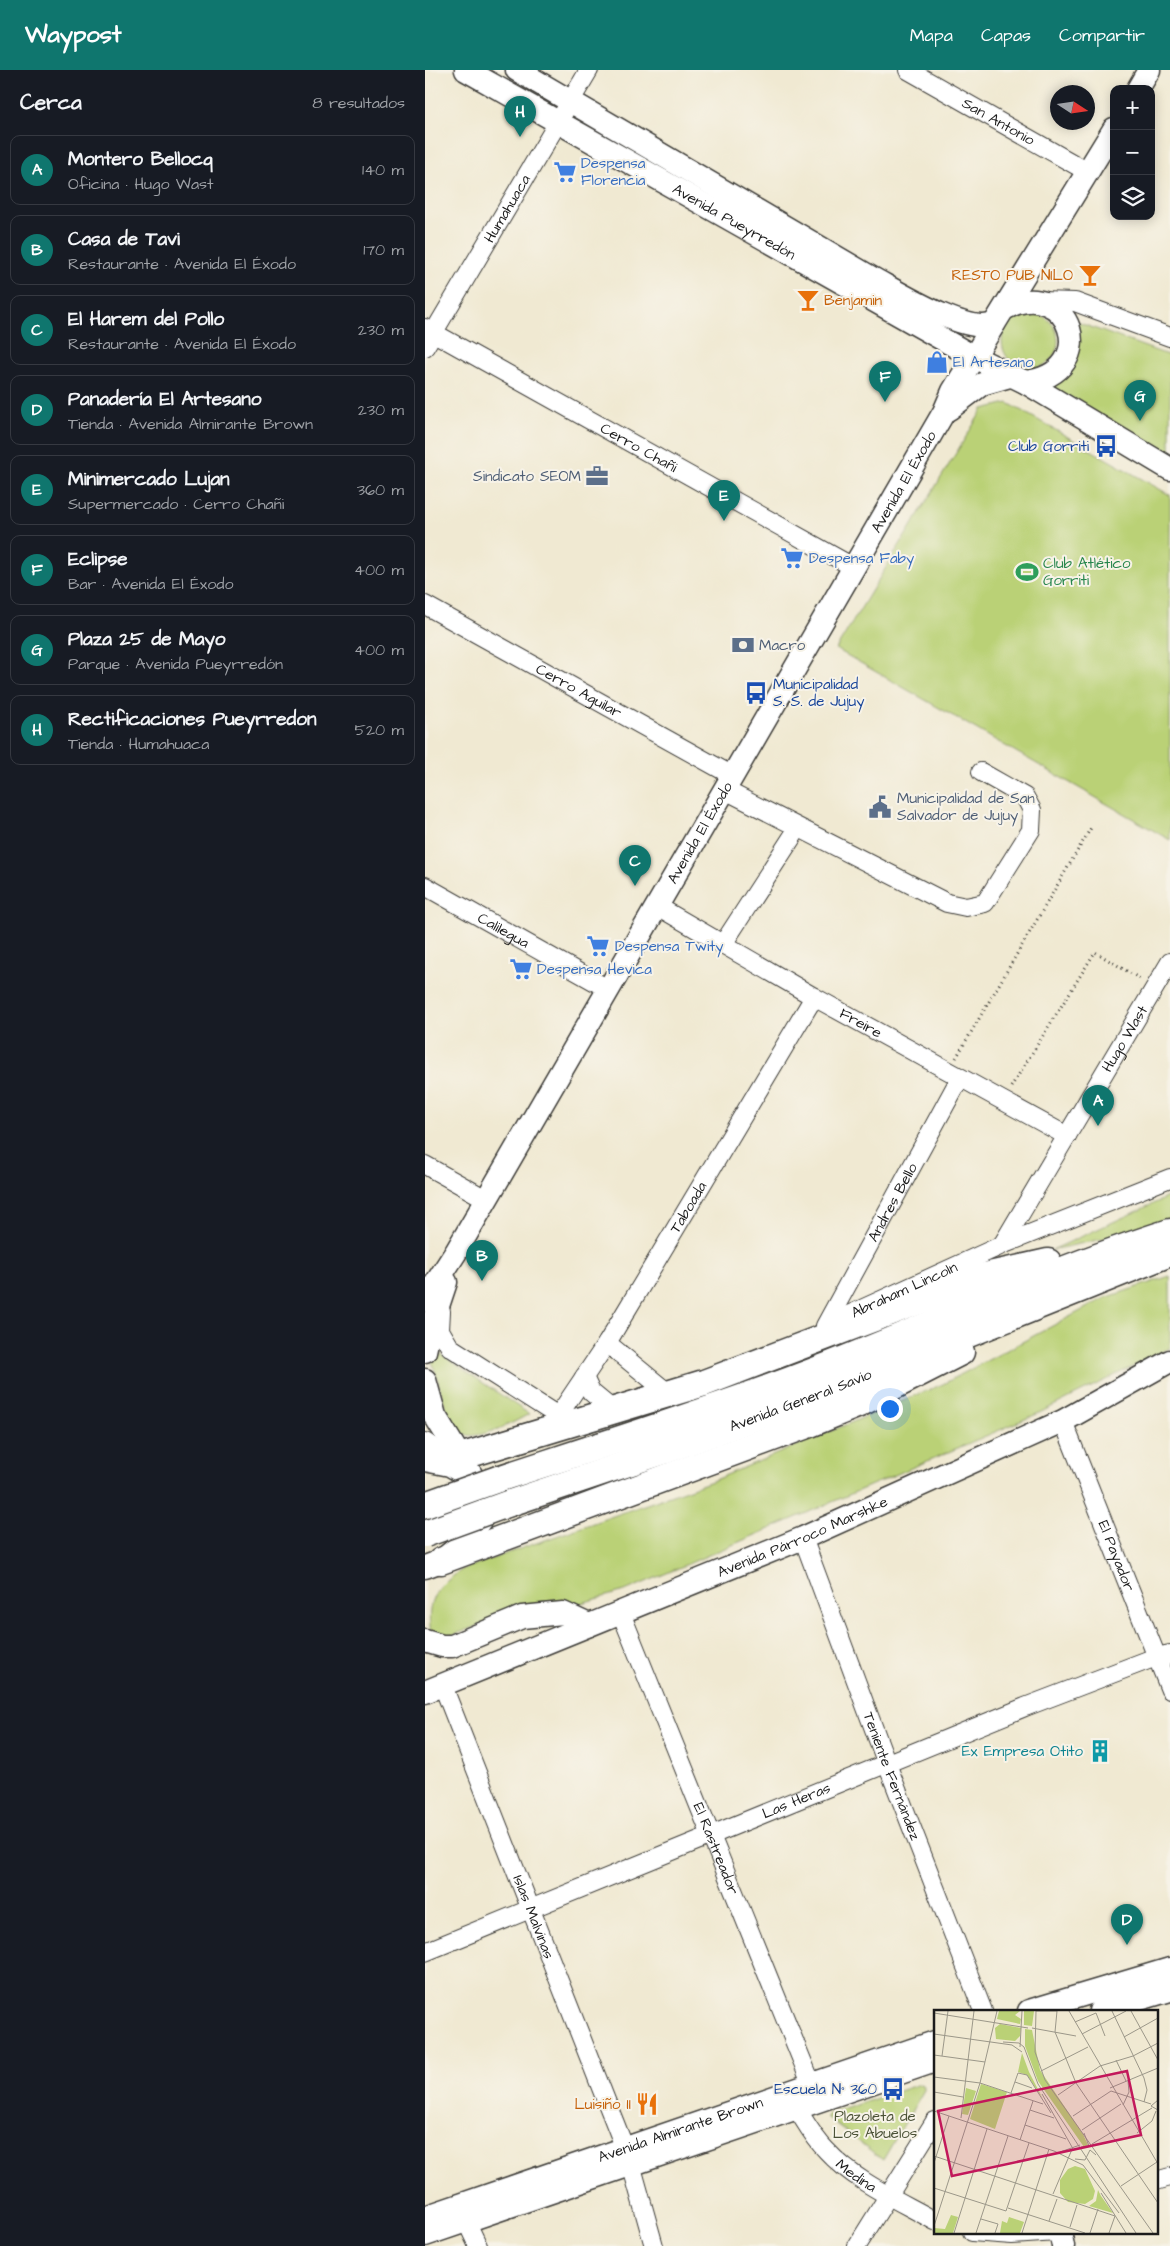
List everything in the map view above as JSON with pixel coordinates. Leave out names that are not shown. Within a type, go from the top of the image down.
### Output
[{"type":"highway","name":"Avenida General Savio","points":[[425,1534],[661,1438],[734,1401],[818,1369],[1012,1289],[1132,1244],[1170,1232]]},
{"type":"highway","points":[[445,1460],[563,1420],[641,1403],[766,1360],[985,1276],[1132,1244]]},
{"type":"highway","name":"Avenida General Savio","points":[[425,1505],[824,1392],[1170,1253]]},
{"type":"highway","points":[[430,1568],[752,1447],[859,1404],[1074,1292]]},
{"type":"main road","name":"Avenida Pueyrredón","points":[[466,70],[558,124],[974,357],[1012,376],[1170,468]]},
{"type":"main road","name":"Avenida Pueyrredón","points":[[517,70],[872,278],[913,300],[964,324],[986,327],[995,322]]},
{"type":"main road","points":[[1140,85],[1149,70]]},
{"type":"main road","name":"Avenida El Éxodo","points":[[425,1300],[456,1252],[485,1199],[729,783],[944,412],[953,391],[1113,130]]},
{"type":"main road","points":[[1027,300],[1041,301],[1053,307],[1063,317],[1069,329],[1071,343],[1068,357],[1061,368],[1051,376],[1039,381],[1012,376],[995,361],[990,348],[995,322],[1027,300]]},
{"type":"main road","name":"Avenida El Éxodo","points":[[944,412],[976,387],[992,380],[1012,376]]},
{"type":"main road","name":"Avenida El Éxodo","points":[[425,1351],[456,1252]]},
{"type":"main road","name":"Avenida Párroco Marshke","points":[[434,1689],[803,1538],[1063,1421],[1170,1361]]},
{"type":"main road","points":[[425,1380],[445,1460],[481,1495],[483,1506],[482,1518],[463,1543],[430,1568]]},
{"type":"main road","points":[[425,1641],[442,1646],[452,1646],[522,1617],[553,1612],[563,1613],[589,1624]]},
{"type":"main road","points":[[1032,2010],[1170,1968]]},
{"type":"main road","points":[[1103,2010],[1170,1990]]},
{"type":"main road","name":"Avenida Almirante Brown","points":[[425,2235],[462,2213],[804,2096],[934,2042]]},
{"type":"main road","name":"Avenida Almirante Brown","points":[[804,2096],[934,2061]]},
{"type":"main road","name":"Avenida Almirante Brown","points":[[425,2217],[462,2213]]},
{"type":"main road","points":[[1059,2234],[1063,2246]]},
{"type":"street","name":"Humahuaca","points":[[428,336],[589,70]]},
{"type":"street","name":"San Antonio","points":[[908,70],[1088,172]]},
{"type":"street","points":[[1041,301],[1075,302],[1170,337]]},
{"type":"street","name":"Cerro Chañi","points":[[428,336],[853,567]]},
{"type":"street","name":"Cerro Aguilar","points":[[425,605],[729,783],[799,828],[947,903],[966,907],[985,903],[1031,830],[1032,810],[1025,796],[981,772]]},
{"type":"street","points":[[723,944],[799,828]]},
{"type":"street","name":"Calilegua","points":[[425,886],[608,989]]},
{"type":"street","name":"Freire","points":[[657,906],[814,997],[1067,1136]]},
{"type":"street","name":"Hugo Wast","points":[[1002,1245],[1170,962]]},
{"type":"street","name":"Taboada","points":[[563,1420],[584,1377],[607,1343],[814,997]]},
{"type":"street","name":"Andres Bello","points":[[825,1326],[954,1075]]},
{"type":"street","points":[[425,1165],[485,1199]]},
{"type":"street","name":"Abraham Lincoln","points":[[641,1403],[662,1388],[825,1326],[1002,1245],[1170,1178]]},
{"type":"street","points":[[444,1288],[440,1330],[450,1347],[563,1420]]},
{"type":"street","points":[[607,1343],[662,1388]]},
{"type":"street","points":[[584,1377],[591,1392],[614,1410]]},
{"type":"street","name":"El Payador","points":[[1063,1421],[1163,1655],[1170,1690]]},
{"type":"street","name":"Teniente Fernández","points":[[803,1538],[887,1764],[983,2010]]},
{"type":"street","name":"El Rastreador","points":[[621,1613],[712,1835],[804,2096]]},
{"type":"street","name":"Las Heras","points":[[425,1952],[887,1764],[1163,1655]]},
{"type":"street","name":"Islas Malvinas","points":[[434,1689],[530,1909],[628,2156],[654,2246]]},
{"type":"street","name":"Medina","points":[[804,2096],[814,2135],[844,2167],[864,2182],[889,2194],[934,2220]]},
{"type":"street","points":[[857,2246],[934,2123]]},
{"type":"street","points":[[1157,2181],[1170,2177]]},
{"type":"street","points":[[462,2213],[478,2246]]},
{"type":"street","points":[[992,2234],[1012,2236],[1035,2234]]},
{"type":"path","points":[[954,1075],[1092,826]]},
{"type":"path","points":[[1002,1101],[1095,952],[1155,988]]},
{"type":"green space","points":[[1030,313],[1041,315],[1050,321],[1056,330],[1058,341],[1056,352],[1050,361],[1041,367],[1030,369],[1019,367],[1010,361],[1004,352],[1002,341],[1004,330],[1010,321],[1019,315]]},
{"type":"green space","points":[[1077,322],[1170,356],[1170,454],[1049,387],[1067,374],[1072,367],[1076,352]]},
{"type":"green space","name":"Club Atlético Gorriti","points":[[1008,403],[1170,495],[1170,840],[836,649],[983,409]]},
{"type":"green space","points":[[1170,1196],[1170,1224],[1052,1250]]},
{"type":"green space","points":[[1170,1276],[1170,1348],[1037,1414],[625,1591],[574,1605],[543,1602],[448,1637],[431,1634],[430,1611],[435,1595],[446,1582],[463,1569],[712,1481],[943,1384],[1105,1298]]},
{"type":"green space","points":[[439,1353],[529,1414],[486,1433],[468,1436],[460,1434],[449,1419],[432,1361],[435,1354]]},
{"type":"green space","name":"Plazoleta de Los Abuelos","points":[[920,2084],[924,2086],[924,2090],[883,2160],[827,2117],[829,2114]]},
{"type":"place","name":"Rectificaciones Pueyrredon","points":[[520,137]]},
{"type":"place","name":"Despensa Florencia","points":[[565,172]]},
{"type":"place","name":"RESTO PUB NILO","points":[[1090,275]]},
{"type":"place","name":"Benjamin","points":[[808,300]]},
{"type":"place","name":"El Artesano","points":[[937,362]]},
{"type":"place","name":"Eclipse","points":[[885,402]]},
{"type":"place","name":"Plaza 25 de Mayo","points":[[1140,421]]},
{"type":"place","name":"Club Gorriti","points":[[1106,446]]},
{"type":"place","name":"Sindicato SEOM","points":[[597,476]]},
{"type":"place","name":"Minimercado Lujan","points":[[724,521]]},
{"type":"place","name":"Despensa Faby","points":[[792,558]]},
{"type":"place","name":"Club Atlético Gorriti","points":[[1027,572]]},
{"type":"place","name":"Macro","points":[[743,645]]},
{"type":"place","name":"Municipalidad S. S. de Jujuy","points":[[756,693]]},
{"type":"place","name":"Municipalidad de San Salvador de Jujuy","points":[[880,807]]},
{"type":"place","name":"El Harem del Pollo","points":[[635,886]]},
{"type":"place","name":"Despensa Twity","points":[[598,946]]},
{"type":"place","name":"Despensa Hevica","points":[[521,969]]},
{"type":"place","name":"Montero Bellocq","points":[[1098,1126]]},
{"type":"place","name":"Casa de Tavi","points":[[482,1281]]},
{"type":"place","name":"Ex Empresa Otito","points":[[1100,1751]]},
{"type":"place","name":"Panadería El Artesano","points":[[1127,1945]]},
{"type":"place","name":"Escuela N° 360","points":[[893,2089]]},
{"type":"place","name":"Luisiño II","points":[[647,2104]]}]
